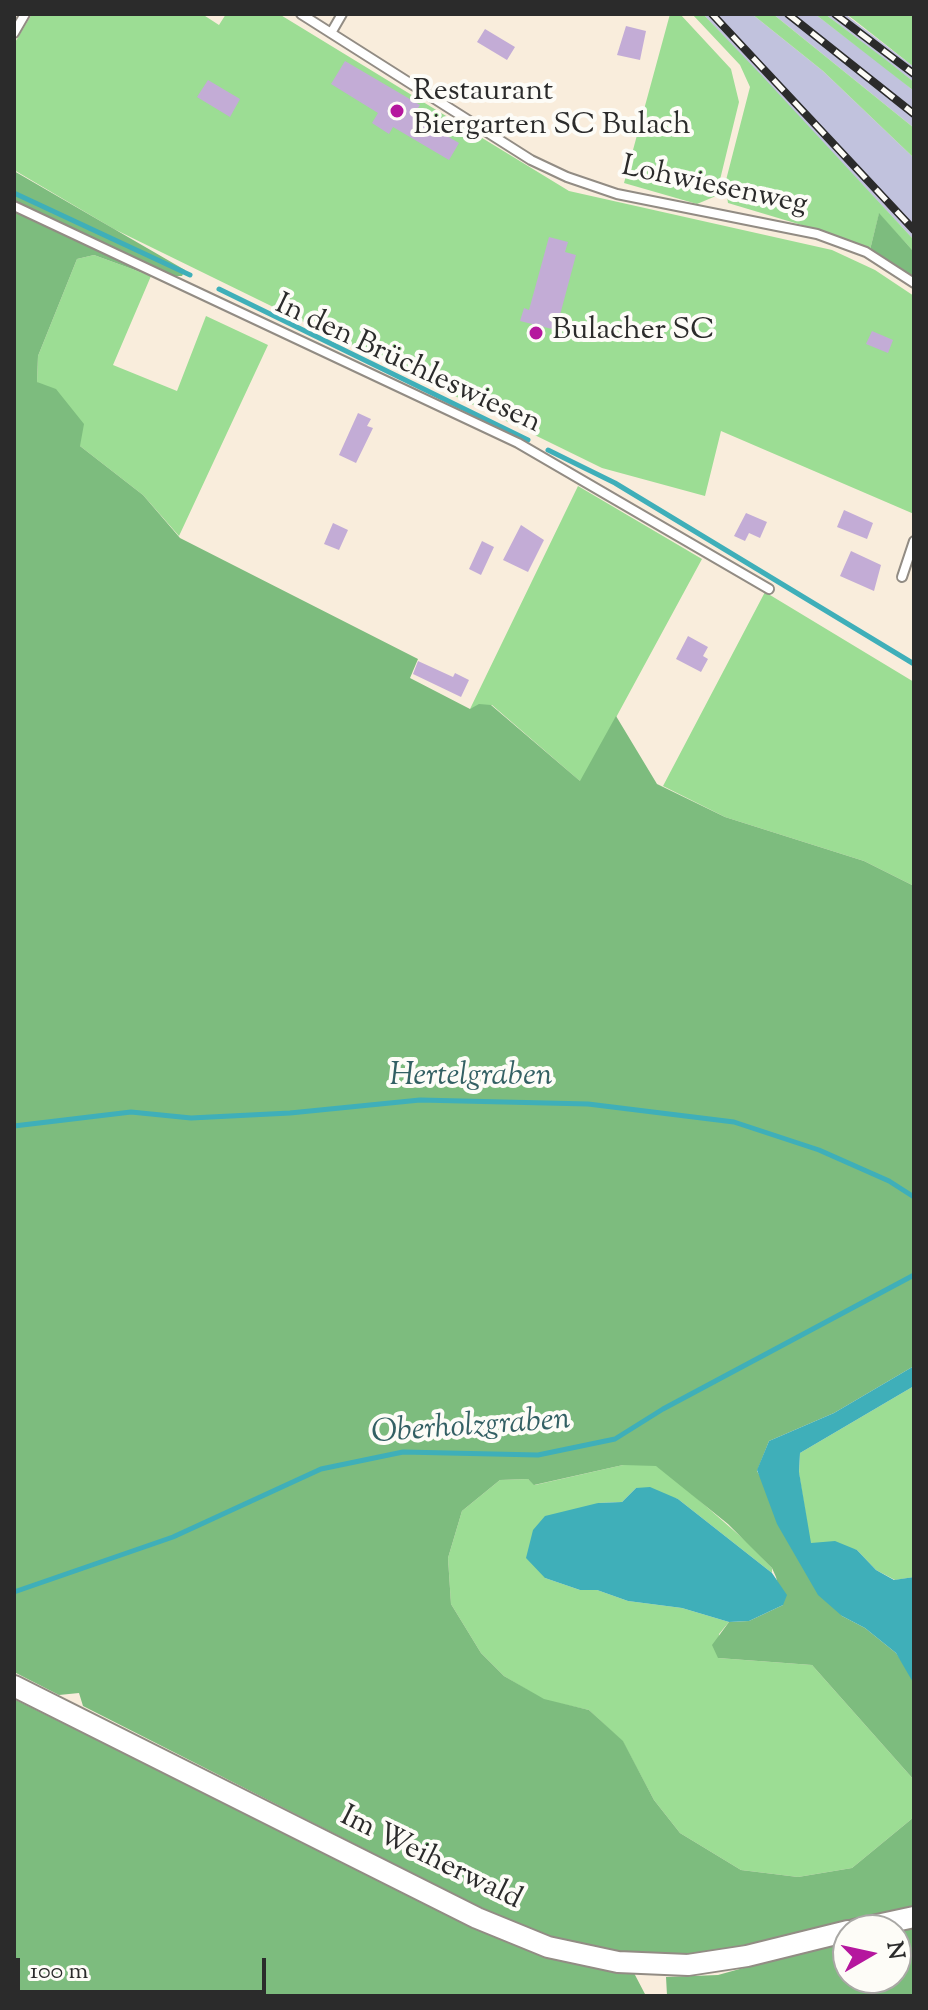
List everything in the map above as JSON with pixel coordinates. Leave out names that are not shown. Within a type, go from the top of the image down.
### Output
[{"type":"street","name":"Im Weiherwald","points":[[14,1686],[477,1918],[548,1947],[618,1962],[688,1965],[747,1956],[832,1936]]},
{"type":"lane","points":[[14,33],[25,14]]},
{"type":"lane","name":"Lohwiesenweg","points":[[301,14],[531,160],[567,177],[617,194],[817,234],[866,252],[914,283]]},
{"type":"lane","points":[[331,33],[342,14]]},
{"type":"lane","name":"In den Brüchleswiesen","points":[[14,206],[518,443],[769,589]]},
{"type":"lane","points":[[902,577],[914,541]]},
{"type":"shaded area","points":[[703,14],[752,14],[823,71],[914,158],[914,240]]},
{"type":"shaded area","points":[[773,14],[815,14],[887,69],[914,91],[914,128]]},
{"type":"shaded area","points":[[825,14],[845,14],[914,67],[914,82]]},
{"type":"green space","name":"Bulacher SC","points":[[32,14],[202,14],[219,25],[226,14],[279,14],[569,191],[832,250],[875,270],[914,296],[914,514],[721,431],[705,496],[602,468],[114,229],[14,170],[14,44]]},
{"type":"green space","points":[[670,14],[680,14],[731,69],[739,102],[716,196],[697,204],[624,183]]},
{"type":"green space","points":[[692,14],[703,14],[764,78],[914,240],[914,252],[879,214],[870,250],[825,232],[728,203],[725,184],[750,87],[740,65]]},
{"type":"green space","points":[[752,14],[773,14],[914,128],[914,158],[823,71]]},
{"type":"green space","points":[[815,14],[825,14],[886,60],[914,82],[914,91]]},
{"type":"green space","points":[[846,14],[914,14],[914,67],[853,19]]},
{"type":"green space","points":[[14,171],[185,270],[182,276],[151,276],[94,255],[77,259],[38,356],[37,382],[56,389],[84,424],[80,446],[143,495],[180,538],[418,659],[410,678],[470,709],[479,704],[491,705],[580,781],[616,716],[657,784],[725,817],[864,861],[914,886],[914,1366],[834,1413],[769,1441],[757,1471],[842,1616],[865,1628],[896,1653],[907,1668],[914,1684],[914,1780],[812,1665],[718,1658],[712,1645],[729,1622],[749,1621],[783,1605],[776,1577],[772,1568],[728,1524],[656,1466],[623,1465],[534,1485],[528,1479],[500,1480],[462,1511],[448,1558],[451,1604],[481,1653],[504,1676],[544,1699],[589,1710],[623,1741],[654,1800],[680,1833],[741,1870],[798,1877],[852,1868],[914,1817],[914,1910],[896,1914],[832,1914],[832,1928],[721,1953],[686,1957],[568,1945],[524,1930],[83,1706],[79,1693],[59,1695],[14,1672]]},
{"type":"green space","points":[[879,213],[914,252],[914,278],[870,250]]},
{"type":"green space","points":[[94,255],[151,276],[113,365],[177,391],[206,316],[268,345],[179,536],[143,495],[80,446],[37,382],[38,356],[77,259]]},
{"type":"green space","points":[[578,486],[702,559],[581,782],[492,705],[470,709]]},
{"type":"green space","points":[[765,592],[914,682],[914,886],[864,861],[725,817],[663,786]]},
{"type":"green space","points":[[914,1386],[914,1577],[895,1580],[876,1570],[857,1550],[810,1543],[799,1473],[800,1453]]},
{"type":"green space","points":[[623,1465],[656,1465],[668,1473],[748,1543],[772,1568],[772,1573],[678,1499],[636,1488],[622,1502],[598,1503],[545,1578],[580,1590],[597,1590],[628,1601],[682,1608],[729,1622],[719,1634],[718,1658],[812,1665],[914,1780],[914,1817],[852,1868],[798,1877],[741,1870],[680,1833],[654,1800],[623,1742],[589,1710],[544,1700],[504,1676],[481,1653],[451,1604],[448,1558],[462,1511],[500,1480],[528,1479],[535,1485]]},
{"type":"green space","points":[[14,1699],[483,1931],[568,1962],[634,1973],[646,1996],[14,1996]]},
{"type":"green space","points":[[912,1927],[914,1996],[654,1996],[667,1995],[666,1977],[718,1975],[832,1943],[832,1994],[912,1994]]},
{"type":"water","points":[[914,1366],[914,1386],[800,1453],[799,1472],[811,1543],[835,1541],[857,1550],[876,1570],[894,1580],[914,1577],[914,1684],[896,1653],[865,1628],[842,1616],[818,1595],[777,1524],[757,1470],[769,1441],[834,1413]]},
{"type":"water","points":[[650,1487],[678,1499],[772,1573],[787,1595],[783,1605],[749,1621],[729,1622],[682,1608],[628,1601],[597,1590],[580,1590],[545,1578],[526,1558],[533,1530],[545,1516],[598,1503],[622,1502],[636,1488]]},
{"type":"building","points":[[626,26],[646,31],[640,60],[617,55]]},
{"type":"building","points":[[485,29],[515,47],[507,60],[477,42]]},
{"type":"building","points":[[345,61],[420,105],[413,116],[459,143],[449,160],[393,127],[389,134],[372,123],[378,113],[331,84]]},
{"type":"building","points":[[208,80],[240,99],[230,117],[197,97]]},
{"type":"building","points":[[549,237],[568,242],[565,252],[576,255],[556,330],[520,321],[524,308],[529,310]]},
{"type":"building","points":[[872,331],[893,340],[888,353],[866,344]]},
{"type":"building","points":[[358,413],[371,419],[367,426],[373,428],[356,463],[339,455]]},
{"type":"building","points":[[844,510],[873,523],[867,539],[837,527]]},
{"type":"building","points":[[746,513],[767,522],[760,538],[749,533],[745,541],[734,536]]},
{"type":"building","points":[[333,523],[348,530],[339,550],[324,544]]},
{"type":"building","points":[[521,525],[544,540],[528,572],[503,560]]},
{"type":"building","points":[[482,541],[494,547],[481,575],[469,569]]},
{"type":"building","points":[[851,551],[881,565],[874,591],[840,576]]},
{"type":"building","points":[[688,636],[708,647],[703,656],[708,659],[701,672],[676,659]]},
{"type":"building","points":[[418,661],[453,677],[455,673],[469,680],[461,697],[413,674]]},
{"type":"waterway","points":[[14,193],[190,275]]},
{"type":"waterway","points":[[219,289],[528,440]]},
{"type":"waterway","points":[[548,450],[615,483],[914,664]]},
{"type":"waterway","name":"Hertelgraben","points":[[14,1126],[131,1112],[191,1118],[290,1113],[420,1100],[588,1104],[734,1122],[819,1150],[889,1181],[914,1197]]},
{"type":"waterway","name":"Oberholzgraben","points":[[14,1592],[173,1537],[321,1469],[403,1452],[538,1455],[615,1439],[663,1409],[914,1275]]},
{"type":"railway","points":[[712,14],[914,230]]},
{"type":"railway","points":[[788,14],[914,114]]},
{"type":"railway","points":[[835,14],[914,74]]},
{"type":"place","name":"Restaurant Biergarten SC Bulach","points":[[397,111]]},
{"type":"place","name":"Bulacher SC","points":[[536,333]]}]
